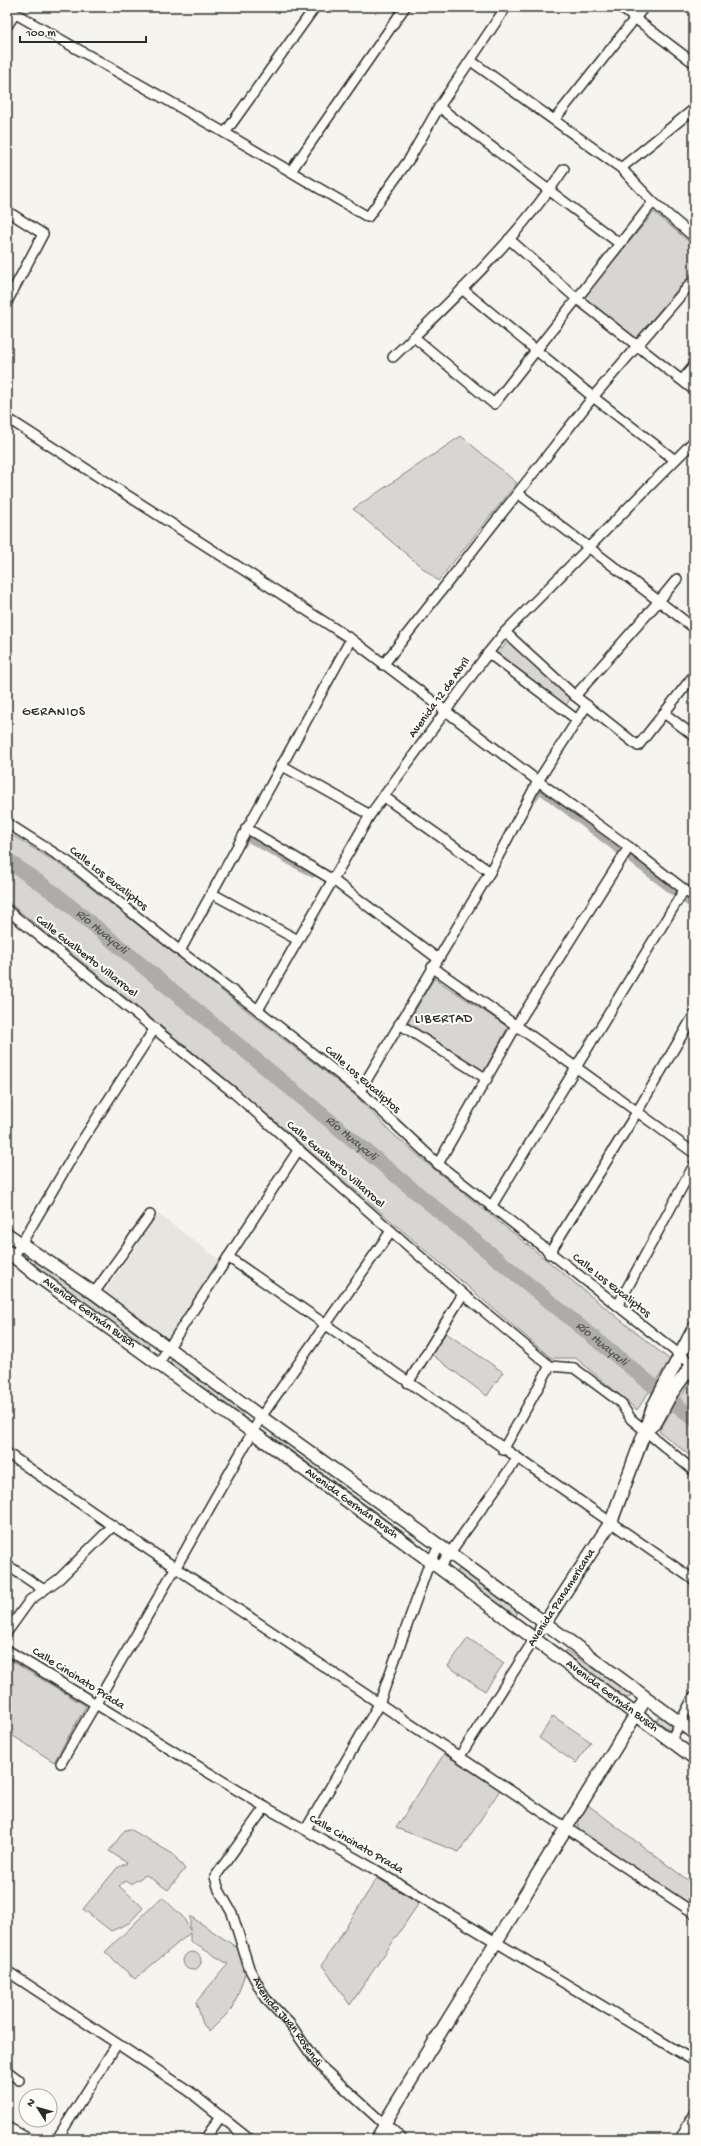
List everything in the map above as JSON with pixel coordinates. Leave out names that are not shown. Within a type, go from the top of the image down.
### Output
[{"type":"main road","name":"Avenida Germán Busch","points":[[12,1240],[94,1293],[261,1418],[451,1554],[694,1733]]},
{"type":"main road","name":"Avenida Germán Busch","points":[[11,1254],[36,1275],[251,1433],[535,1638],[694,1758]]},
{"type":"main road","name":"Avenida Panamericana","points":[[535,1638],[611,1522],[645,1431],[667,1392],[680,1355],[694,1328]]},
{"type":"main road","name":"Avenida Panamericana","points":[[667,1392],[694,1364]]},
{"type":"main road","points":[[384,2124],[497,1943],[646,1698]]},
{"type":"main road","name":"Avenida Juan Rosendi","points":[[384,2124],[400,2139]]},
{"type":"street","points":[[225,133],[315,7]]},
{"type":"street","points":[[291,171],[405,7]]},
{"type":"street","points":[[7,26],[11,12],[225,133],[368,217],[410,158],[439,108],[472,61],[506,7]]},
{"type":"street","points":[[620,7],[694,63]]},
{"type":"street","points":[[554,119],[644,7]]},
{"type":"street","points":[[472,61],[621,168],[653,202],[694,237]]},
{"type":"street","points":[[439,108],[620,244]]},
{"type":"street","points":[[621,168],[694,109]]},
{"type":"street","points":[[393,357],[462,289],[509,239],[550,191],[564,169]]},
{"type":"street","points":[[414,337],[494,404],[653,202]]},
{"type":"street","points":[[7,211],[43,234],[7,302]]},
{"type":"street","points":[[509,239],[576,298],[694,390]]},
{"type":"street","points":[[383,666],[519,494],[593,397],[694,280]]},
{"type":"street","points":[[462,289],[593,397],[675,460]]},
{"type":"street","points":[[682,380],[694,366]]},
{"type":"street","points":[[7,418],[351,640],[444,712],[629,847],[694,898]]},
{"type":"street","name":"Avenida 12 de Abril","points":[[258,1010],[370,815],[488,653],[505,632],[694,441]]},
{"type":"street","points":[[519,494],[694,628]]},
{"type":"street","points":[[575,696],[677,579]]},
{"type":"street","points":[[505,632],[575,696],[638,746],[694,674]]},
{"type":"street","points":[[180,951],[246,828],[351,640]]},
{"type":"street","points":[[488,653],[576,719]]},
{"type":"street","points":[[360,1091],[437,958],[490,872],[538,781],[586,704]]},
{"type":"street","points":[[664,713],[694,736]]},
{"type":"street","points":[[281,765],[370,815]]},
{"type":"street","points":[[383,796],[490,872]]},
{"type":"street","name":"Calle Los Eucaliptos","points":[[7,824],[70,863],[180,951],[258,1010],[360,1091],[438,1164],[549,1254],[618,1305],[680,1355],[694,1364]]},
{"type":"street","points":[[246,828],[333,880],[437,958]]},
{"type":"street","points":[[438,1164],[516,1026],[629,847]]},
{"type":"street","points":[[491,1207],[684,890]]},
{"type":"street","points":[[211,893],[298,940]]},
{"type":"street","name":"Calle Gualberto Villarroel","points":[[7,910],[234,1093],[463,1294],[550,1366]]},
{"type":"street","points":[[432,968],[577,1068],[694,1153]]},
{"type":"street","points":[[549,1254],[637,1112],[694,1015]]},
{"type":"street","points":[[399,1024],[487,1079]]},
{"type":"street","points":[[11,1254],[12,1240],[80,1144],[155,1028]]},
{"type":"street","points":[[158,1364],[298,1149]]},
{"type":"street","points":[[618,1305],[694,1165]]},
{"type":"street","points":[[94,1293],[150,1215]]},
{"type":"street","points":[[61,1763],[176,1567],[251,1433],[391,1231]]},
{"type":"street","points":[[228,1257],[503,1450],[611,1522],[694,1580]]},
{"type":"street","points":[[408,1383],[463,1294]]},
{"type":"street","points":[[503,1450],[550,1366],[574,1368],[620,1402],[631,1419],[694,1470]]},
{"type":"street","points":[[7,1453],[113,1526],[694,1913]]},
{"type":"street","points":[[435,1565],[451,1554],[517,1459]]},
{"type":"street","points":[[7,1632],[30,1600],[59,1579],[113,1526]]},
{"type":"street","points":[[306,1829],[379,1704],[435,1565],[440,1546]]},
{"type":"street","points":[[7,1565],[44,1590]]},
{"type":"street","name":"Avenida Panamericana","points":[[460,1756],[535,1638]]},
{"type":"street","name":"Calle Cincinato Prada","points":[[7,1650],[265,1807],[306,1829],[694,2061]]},
{"type":"street","points":[[671,1740],[694,1696]]},
{"type":"street","name":"Avenida Juan Rosendi","points":[[265,1807],[215,1877],[219,1890],[232,1913],[249,1968],[265,1998],[290,2024],[317,2063],[384,2124]]},
{"type":"street","points":[[7,1971],[189,2090],[249,2139]]},
{"type":"street","points":[[57,2139],[117,2044]]},
{"type":"street","points":[[7,2071],[19,2080]]},
{"type":"street","points":[[680,2139],[694,2113]]},
{"type":"street","points":[[206,2139],[221,2116]]},
{"type":"street","points":[[375,2139],[384,2124]]},
{"type":"street","points":[[7,2127],[29,2139]]},
{"type":"shaded area","points":[[654,212],[694,246],[694,270],[635,340],[583,298]]},
{"type":"shaded area","points":[[461,436],[517,483],[438,581],[353,509]]},
{"type":"shaded area","points":[[507,642],[510,642],[572,697],[566,705],[499,656],[498,654]]},
{"type":"shaded area","points":[[7,832],[64,867],[356,1096],[392,1133],[434,1169],[670,1360],[637,1410],[576,1358],[551,1358],[216,1071],[7,901]]},
{"type":"shaded area","points":[[434,978],[508,1027],[484,1071],[408,1023]]},
{"type":"shaded area","points":[[158,1214],[221,1261],[167,1339],[105,1292]]},
{"type":"shaded area","points":[[40,1262],[148,1342],[149,1347],[146,1349],[36,1268],[34,1264]]},
{"type":"shaded area","points":[[446,1333],[503,1372],[487,1396],[431,1354]]},
{"type":"shaded area","points":[[171,1360],[241,1410],[243,1416],[241,1417],[169,1365]]},
{"type":"shaded area","points":[[692,1379],[694,1380],[694,1459],[659,1431]]},
{"type":"shaded area","points":[[273,1437],[418,1543],[420,1548],[269,1438]]},
{"type":"shaded area","points":[[458,1570],[461,1570],[516,1610],[517,1615],[514,1617],[456,1574]]},
{"type":"shaded area","points":[[468,1638],[504,1663],[485,1691],[448,1666]]},
{"type":"shaded area","points":[[566,1650],[629,1692],[631,1697],[625,1698],[566,1656],[564,1652]]},
{"type":"shaded area","points":[[7,1658],[86,1706],[54,1762],[7,1732]]},
{"type":"shaded area","points":[[553,1716],[591,1742],[576,1763],[539,1738]]},
{"type":"shaded area","points":[[659,1716],[673,1725],[672,1728],[669,1729],[658,1722],[657,1719]]},
{"type":"shaded area","points":[[444,1754],[500,1790],[459,1852],[396,1828]]},
{"type":"shaded area","points":[[588,1805],[694,1885],[694,1910],[579,1831],[578,1824],[580,1818]]},
{"type":"shaded area","points":[[130,1829],[173,1854],[185,1869],[168,1890],[146,1875],[130,1884],[125,1881],[119,1886],[143,1908],[129,1923],[111,1931],[83,1909],[117,1868],[127,1863],[109,1851],[125,1830]]},
{"type":"shaded area","points":[[377,1878],[419,1903],[350,2005],[322,1965]]},
{"type":"shaded area","points":[[162,1897],[183,1917],[190,1930],[190,1916],[239,1949],[246,1971],[233,2008],[209,2032],[203,2024],[196,2002],[228,1964],[190,1941],[190,1933],[135,1979],[105,1952]]},
{"type":"shaded area","points":[[192,1952],[198,1955],[201,1961],[198,1967],[192,1970],[186,1967],[183,1961],[186,1955]]},
{"type":"waterway","points":[[533,798],[539,788],[621,851]]},
{"type":"waterway","points":[[242,844],[246,836],[313,873]]},
{"type":"waterway","points":[[629,857],[677,893]]},
{"type":"waterway","name":"Río Huayculi","points":[[7,860],[57,895],[469,1236],[694,1419]]},
{"type":"waterway","points":[[684,898],[694,905]]},
{"type":"district","name":"GERANIOS","points":[[54,712]]},
{"type":"district","name":"LIBERTAD","points":[[444,1019]]}]
